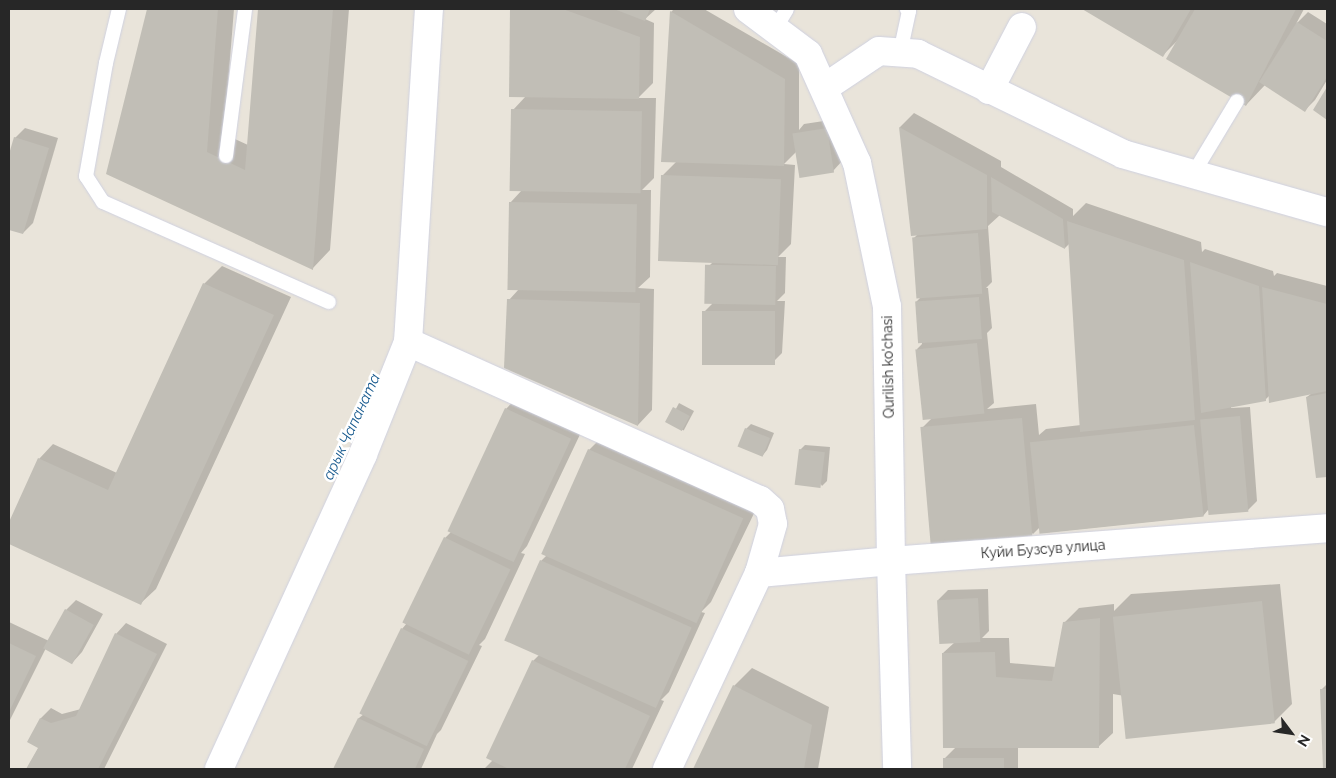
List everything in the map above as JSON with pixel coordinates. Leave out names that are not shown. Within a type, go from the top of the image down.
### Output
[{"type":"street","points":[[219,769],[363,454],[408,342],[429,9]]},
{"type":"street","name":"Qurilish ko'chasi","points":[[748,9],[781,19],[808,54],[824,88],[858,163],[887,306],[890,561],[897,769]]},
{"type":"street","points":[[989,90],[1022,26]]},
{"type":"street","points":[[824,88],[879,51],[918,54],[1123,154],[1327,212]]},
{"type":"street","points":[[408,342],[760,500],[770,509],[773,524],[759,573],[667,769]]},
{"type":"street","name":"Куйи Бузсув улица","points":[[759,573],[890,561],[1327,528]]},
{"type":"lane","points":[[119,9],[106,63],[86,176],[103,202],[329,302]]},
{"type":"lane","points":[[226,156],[245,9]]},
{"type":"lane","points":[[900,52],[909,11],[907,9]]},
{"type":"lane","points":[[1192,174],[1237,101]]},
{"type":"building","points":[[147,9],[218,9],[207,152],[245,170],[258,9],[333,9],[313,270],[106,174]]},
{"type":"building","points":[[510,9],[563,9],[640,37],[639,99],[509,97]]},
{"type":"building","points":[[614,9],[650,9],[645,21]]},
{"type":"building","points":[[1082,9],[1191,9],[1163,57]]},
{"type":"building","points":[[1195,9],[1296,9],[1246,106],[1166,59]]},
{"type":"building","points":[[670,11],[785,79],[784,166],[661,162]]},
{"type":"building","points":[[1297,22],[1327,41],[1327,77],[1305,112],[1259,82]]},
{"type":"building","points":[[1327,87],[1327,120],[1313,110]]},
{"type":"building","points":[[511,109],[642,111],[641,193],[510,191]]},
{"type":"building","points":[[899,127],[987,175],[987,229],[911,236]]},
{"type":"building","points":[[827,128],[834,172],[799,178],[792,133]]},
{"type":"building","points":[[14,137],[49,148],[23,234],[9,230],[9,154]]},
{"type":"building","points":[[661,175],[781,179],[778,265],[658,261]]},
{"type":"building","points":[[991,177],[1063,219],[1065,249],[992,212]]},
{"type":"building","points":[[509,202],[637,204],[635,292],[507,290]]},
{"type":"building","points":[[1067,221],[1184,260],[1195,420],[1080,432]]},
{"type":"building","points":[[978,233],[982,294],[916,298],[912,238]]},
{"type":"building","points":[[1190,262],[1259,286],[1266,401],[1201,413]]},
{"type":"building","points":[[705,265],[776,266],[775,305],[704,304]]},
{"type":"building","points":[[203,283],[274,315],[141,605],[9,544],[9,522],[38,458],[108,490]]},
{"type":"building","points":[[1262,287],[1327,304],[1327,391],[1269,403]]},
{"type":"building","points":[[979,297],[982,339],[918,343],[915,301]]},
{"type":"building","points":[[507,299],[640,303],[638,426],[504,368]]},
{"type":"building","points":[[702,311],[775,311],[775,365],[702,365]]},
{"type":"building","points":[[977,343],[984,414],[923,420],[915,349]]},
{"type":"building","points":[[1327,393],[1327,477],[1316,478],[1306,397]]},
{"type":"building","points":[[673,407],[690,416],[682,431],[665,422]]},
{"type":"building","points":[[505,408],[571,439],[514,562],[448,531]]},
{"type":"building","points":[[1240,416],[1248,512],[1209,515],[1200,419]]},
{"type":"building","points":[[1022,418],[1032,536],[931,544],[920,427]]},
{"type":"building","points":[[1194,425],[1204,516],[1040,534],[1030,442]]},
{"type":"building","points":[[745,428],[770,438],[763,457],[738,447]]},
{"type":"building","points":[[588,449],[743,518],[697,623],[541,554]]},
{"type":"building","points":[[799,449],[825,452],[820,488],[795,485]]},
{"type":"building","points":[[444,537],[511,569],[469,655],[402,622]]},
{"type":"building","points":[[540,560],[692,628],[656,708],[504,640]]},
{"type":"building","points":[[978,598],[980,642],[939,644],[937,600]]},
{"type":"building","points":[[1262,601],[1275,723],[1126,739],[1113,617]]},
{"type":"building","points":[[65,609],[94,625],[72,664],[43,648]]},
{"type":"building","points":[[1100,618],[1099,748],[943,748],[942,653],[995,652],[996,677],[1052,681],[1063,622]]},
{"type":"building","points":[[401,628],[468,661],[427,746],[359,713]]},
{"type":"building","points":[[115,633],[157,654],[98,769],[26,769],[38,748],[27,742],[40,718],[51,723],[76,716]]},
{"type":"building","points":[[9,643],[36,656],[9,712]]},
{"type":"building","points":[[532,660],[650,716],[625,769],[509,769],[486,758]]},
{"type":"building","points":[[733,685],[812,725],[804,769],[693,769]]},
{"type":"building","points":[[1320,689],[1327,689],[1327,769],[1323,769]]},
{"type":"building","points":[[358,718],[424,749],[415,769],[333,769]]},
{"type":"building","points":[[943,758],[1004,758],[1004,769],[943,769]]},
{"type":"water label","name":"арык Чапаната","points":[[352,427]]}]
